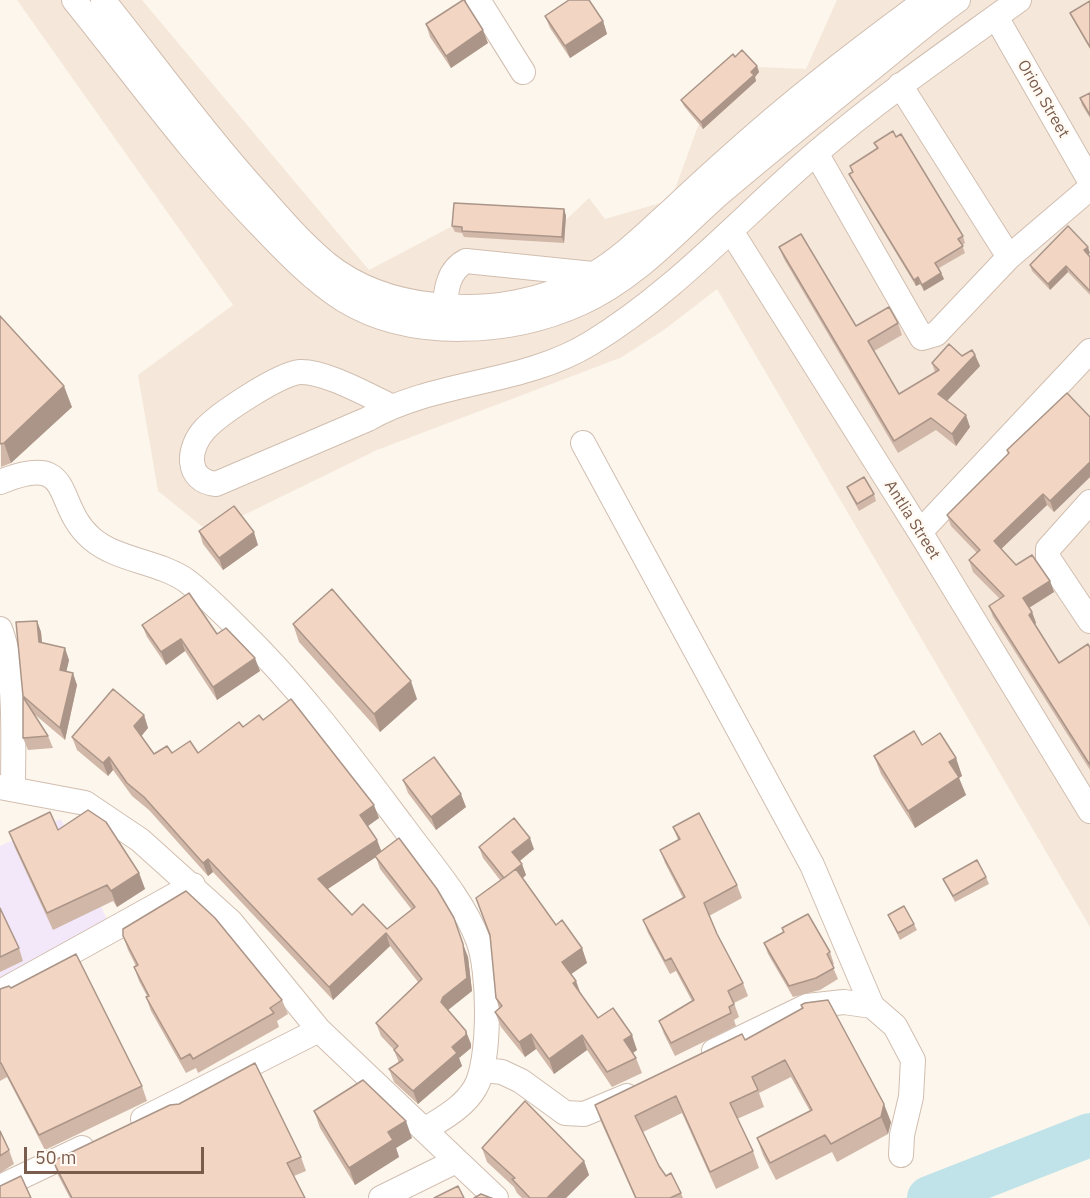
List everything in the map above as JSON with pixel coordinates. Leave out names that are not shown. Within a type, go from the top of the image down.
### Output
[{"type":"street","points":[[74,0],[221,183],[297,250],[345,300],[396,322],[442,330],[520,322],[579,304],[640,238],[774,118],[864,45],[926,0]]},
{"type":"street","points":[[103,0],[297,250],[351,280],[412,303],[445,306],[496,305],[528,299],[562,289],[599,282],[636,268],[792,132],[958,0]]},
{"type":"street","points":[[478,0],[523,72]]},
{"type":"street","points":[[391,406],[328,378],[302,372],[286,375],[250,396],[205,429],[194,449],[192,464],[196,477],[204,483],[216,484],[368,419],[391,406],[517,374],[588,345],[662,292],[816,153],[900,85],[1019,0]]},
{"type":"street","name":"Orion Street","points":[[996,17],[1090,181]]},
{"type":"street","points":[[900,85],[1009,256]]},
{"type":"street","points":[[816,153],[922,338],[936,333],[1009,256],[1090,188]]},
{"type":"street","name":"Antlia Street","points":[[731,231],[920,532],[1090,812]]},
{"type":"street","points":[[442,330],[452,271],[466,261],[599,282]]},
{"type":"street","points":[[920,532],[1090,351]]},
{"type":"street","points":[[583,443],[812,865],[872,1006],[895,1026],[913,1060],[911,1097],[902,1135],[901,1155]]},
{"type":"street","points":[[0,482],[34,470],[52,477],[62,488],[78,522],[92,539],[186,580],[272,661],[322,718],[443,881],[478,940],[487,994],[484,1070],[474,1090],[458,1108],[426,1129]]},
{"type":"street","points":[[1090,502],[1048,549],[1048,558],[1090,621]]},
{"type":"street","points":[[0,629],[7,660],[13,718],[7,788],[85,803],[140,840],[193,885],[231,922],[319,1030],[426,1129],[496,1198]]},
{"type":"street","points":[[0,992],[193,885]]},
{"type":"street","points":[[690,1064],[807,1006],[844,1002],[872,1006]]},
{"type":"street","points":[[0,1187],[116,1132],[319,1030]]},
{"type":"street","points":[[484,1070],[502,1072],[521,1081],[566,1113],[584,1114],[648,1086]]},
{"type":"street","points":[[381,1198],[456,1161]]},
{"type":"shaded area","points":[[17,0],[142,0],[369,270],[464,220],[552,233],[589,198],[605,219],[671,200],[698,126],[759,67],[806,69],[837,0],[1090,0],[1090,927],[717,289],[664,330],[620,358],[377,450],[209,532],[158,491],[138,375],[233,305]]},
{"type":"shaded area","points":[[61,819],[109,924],[0,978],[0,846]]},
{"type":"building","points":[[463,0],[483,30],[446,56],[426,24]]},
{"type":"building","points":[[569,0],[589,0],[603,21],[565,46],[545,16]]},
{"type":"building","points":[[1090,1],[1090,47],[1070,13]]},
{"type":"building","points":[[742,50],[757,66],[751,72],[754,75],[701,122],[681,100],[733,54],[735,57]]},
{"type":"building","points":[[1090,93],[1090,115],[1080,98]]},
{"type":"building","points":[[893,131],[896,137],[901,134],[963,236],[958,239],[963,246],[935,263],[941,273],[922,285],[918,277],[914,280],[849,174],[853,172],[850,166],[878,148],[874,143]]},
{"type":"building","points":[[454,203],[564,209],[562,237],[462,231],[462,227],[452,226]]},
{"type":"building","points":[[1068,226],[1088,247],[1084,250],[1090,257],[1090,291],[1066,266],[1048,284],[1030,265]]},
{"type":"building","points":[[801,234],[856,326],[889,307],[898,323],[868,341],[899,394],[939,370],[932,363],[949,344],[962,356],[972,350],[975,355],[938,394],[966,415],[952,434],[931,418],[894,441],[779,247]]},
{"type":"building","points":[[0,316],[64,386],[4,443],[0,444]]},
{"type":"building","points":[[1067,393],[1090,417],[1090,462],[1050,501],[1043,494],[994,541],[1016,565],[1032,555],[1050,581],[1023,598],[1032,612],[1029,615],[1059,663],[1088,644],[1090,648],[1090,765],[989,606],[1004,596],[969,560],[980,550],[947,515],[1009,453],[1007,450]]},
{"type":"building","points":[[864,477],[874,494],[857,504],[847,487]]},
{"type":"building","points":[[234,506],[254,532],[219,558],[199,531]]},
{"type":"building","points":[[332,589],[411,681],[374,714],[293,624]]},
{"type":"building","points":[[189,593],[217,634],[226,628],[255,658],[213,687],[181,639],[161,652],[142,625]]},
{"type":"building","points":[[37,621],[39,642],[65,648],[60,670],[73,673],[60,728],[23,696],[16,622]]},
{"type":"building","points":[[113,689],[144,715],[134,726],[154,754],[167,746],[172,753],[190,741],[198,753],[239,722],[243,727],[259,715],[263,720],[291,699],[374,805],[360,815],[377,840],[318,879],[352,915],[363,904],[387,929],[415,907],[375,856],[399,838],[437,889],[454,918],[463,944],[467,978],[443,997],[441,1002],[466,1031],[466,1035],[452,1047],[457,1053],[413,1091],[389,1069],[403,1060],[394,1050],[398,1046],[376,1023],[422,979],[386,933],[329,987],[208,859],[203,863],[144,797],[127,783],[109,757],[103,763],[72,737]]},
{"type":"building","points":[[23,697],[48,736],[23,738]]},
{"type":"building","points":[[914,731],[922,745],[940,733],[956,758],[949,762],[959,777],[908,811],[874,756]]},
{"type":"building","points":[[434,757],[461,794],[431,817],[403,780]]},
{"type":"building","points":[[88,810],[106,822],[139,873],[111,891],[107,885],[47,913],[9,832],[50,812],[58,830]]},
{"type":"building","points":[[699,813],[737,885],[704,903],[717,934],[743,983],[728,991],[734,1004],[729,1007],[731,1013],[671,1043],[659,1021],[694,1000],[671,958],[665,961],[643,920],[685,897],[660,850],[680,839],[673,827]]},
{"type":"building","points":[[514,818],[530,838],[512,852],[522,864],[504,878],[479,847]]},
{"type":"building","points":[[977,860],[986,877],[953,896],[943,879]]},
{"type":"building","points":[[516,869],[556,925],[562,920],[582,948],[562,962],[576,981],[573,983],[598,1018],[613,1008],[632,1035],[624,1040],[636,1058],[607,1072],[582,1035],[549,1059],[531,1034],[519,1042],[495,1012],[502,1006],[496,998],[490,935],[476,898]]},
{"type":"building","points":[[186,891],[215,918],[282,1000],[270,1008],[274,1013],[193,1059],[190,1054],[181,1059],[146,997],[149,996],[134,967],[138,965],[123,936],[123,929]]},
{"type":"building","points":[[904,906],[914,924],[898,933],[888,915]]},
{"type":"building","points":[[0,908],[19,948],[0,957]]},
{"type":"building","points":[[808,914],[830,952],[827,954],[834,968],[816,978],[789,986],[764,943],[784,932],[782,928]]},
{"type":"building","points":[[76,954],[142,1086],[39,1135],[0,1063],[0,989],[9,986],[11,988]]},
{"type":"building","points":[[828,1000],[884,1104],[881,1117],[831,1144],[825,1135],[770,1163],[757,1138],[812,1110],[785,1060],[752,1077],[758,1090],[730,1103],[753,1151],[710,1172],[676,1096],[635,1116],[659,1166],[666,1176],[671,1173],[681,1193],[670,1198],[636,1198],[595,1105],[742,1034],[745,1040],[803,1008],[801,1005],[805,1003]]},
{"type":"building","points":[[255,1063],[301,1157],[287,1163],[305,1198],[72,1198],[53,1161],[170,1105],[179,1104]]},
{"type":"building","points":[[363,1080],[406,1121],[388,1132],[393,1140],[349,1168],[314,1111]]},
{"type":"building","points":[[525,1101],[584,1161],[547,1198],[530,1198],[512,1179],[515,1178],[482,1148]]},
{"type":"building","points":[[0,1131],[9,1150],[0,1156]]},
{"type":"building","points":[[21,1176],[31,1198],[0,1198],[0,1186]]},
{"type":"building","points":[[458,1186],[464,1198],[434,1198]]},
{"type":"building","points":[[481,1194],[491,1198],[474,1198]]},
{"type":"waterway","points":[[929,1198],[1090,1135]]}]
